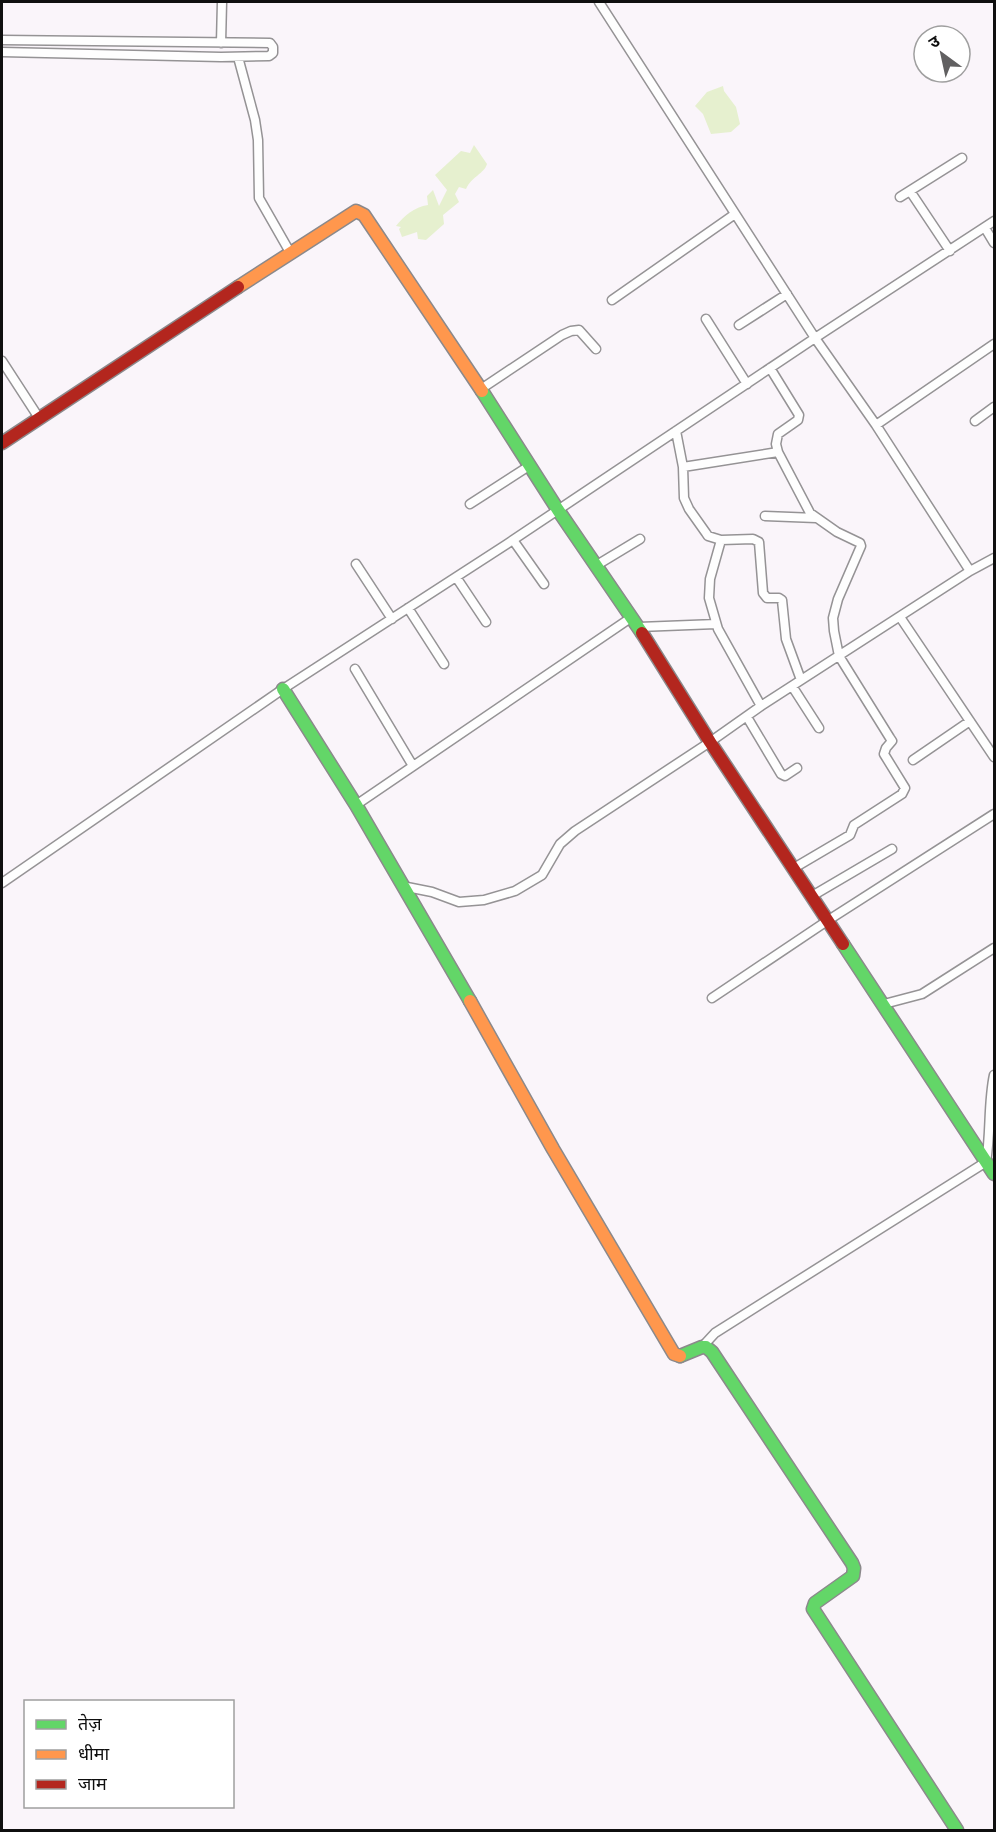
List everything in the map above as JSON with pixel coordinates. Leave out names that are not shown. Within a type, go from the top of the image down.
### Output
[{"type":"street","points":[[221,43],[222,2]]},
{"type":"street","points":[[599,2],[787,294],[876,424],[970,571]]},
{"type":"street","points":[[2,40],[270,44],[273,46],[273,53],[269,56],[238,57],[2,52]]},
{"type":"street","points":[[238,57],[258,140],[259,198],[291,254]]},
{"type":"street","points":[[900,198],[962,158]]},
{"type":"street","points":[[910,191],[950,251]]},
{"type":"street","points":[[2,443],[350,214],[360,212],[373,225],[558,510],[636,622],[710,742],[994,1174]]},
{"type":"street","points":[[612,300],[735,214]]},
{"type":"street","points":[[2,883],[283,689],[513,540],[994,221]]},
{"type":"street","points":[[985,228],[994,243]]},
{"type":"street","points":[[739,325],[787,294]]},
{"type":"street","points":[[706,319],[747,384]]},
{"type":"street","points":[[481,389],[562,334],[579,330],[596,349]]},
{"type":"street","points":[[876,424],[994,344]]},
{"type":"street","points":[[2,361],[39,418]]},
{"type":"street","points":[[770,368],[799,415],[798,420],[778,434],[776,444],[778,452],[810,513],[837,532],[860,543],[861,546],[838,599],[833,618],[839,656],[892,741],[886,747],[885,754],[905,788],[902,794],[854,825],[850,835],[794,868]]},
{"type":"street","points":[[975,421],[994,406]]},
{"type":"street","points":[[676,431],[683,467],[684,498],[708,536],[721,540],[753,539],[759,542],[763,593],[767,598],[782,600],[786,639],[801,680]]},
{"type":"street","points":[[683,467],[778,452]]},
{"type":"street","points":[[470,504],[529,466]]},
{"type":"street","points":[[765,516],[816,518]]},
{"type":"street","points":[[597,565],[640,538]]},
{"type":"street","points":[[513,540],[544,584]]},
{"type":"street","points":[[721,540],[708,590],[716,624],[761,706]]},
{"type":"street","points":[[402,886],[427,890],[459,902],[484,900],[526,886],[542,875],[560,844],[574,831],[801,680],[970,571],[994,558]]},
{"type":"street","points":[[356,564],[392,619]]},
{"type":"street","points":[[456,577],[486,622]]},
{"type":"street","points":[[408,608],[444,664]]},
{"type":"street","points":[[900,617],[994,757]]},
{"type":"street","points":[[356,805],[636,622],[716,624]]},
{"type":"street","points":[[355,669],[413,766]]},
{"type":"street","points":[[792,686],[819,728]]},
{"type":"street","points":[[283,689],[356,805],[467,995],[553,1149],[674,1354],[683,1356],[698,1347],[707,1347],[712,1352],[852,1563],[853,1576],[815,1604],[813,1609],[957,1830]]},
{"type":"street","points":[[747,717],[782,774],[785,776],[796,768]]},
{"type":"street","points":[[913,760],[970,721]]},
{"type":"street","points":[[712,998],[994,814]]},
{"type":"street","points":[[812,896],[892,849]]},
{"type":"street","points":[[884,1004],[922,994],[994,948]]},
{"type":"street","points":[[986,1162],[994,1075]]},
{"type":"street","points":[[702,1347],[715,1333],[986,1162]]},
{"type":"shaded area","points":[[723,86],[736,107],[740,124],[731,132],[711,134],[703,114],[695,106],[707,92]]},
{"type":"shaded area","points":[[474,145],[487,164],[466,189],[459,187],[455,194],[459,202],[443,215],[444,224],[426,240],[418,239],[417,232],[402,237],[399,229],[401,227],[396,226],[410,212],[428,205],[427,196],[433,190],[439,206],[447,190],[435,175],[461,151],[470,153]]},
{"type":"traffic: fast","points":[[482,391],[558,510],[642,633]]},
{"type":"traffic: fast","points":[[283,689],[356,805],[470,1001]]},
{"type":"traffic: fast","points":[[843,944],[994,1174]]},
{"type":"traffic: fast","points":[[680,1356],[702,1347],[712,1352],[852,1563],[853,1576],[815,1603],[813,1609],[957,1830]]},
{"type":"traffic: slow","points":[[238,287],[356,211],[364,215],[482,391]]},
{"type":"traffic: slow","points":[[470,1001],[553,1149],[674,1354],[680,1356]]},
{"type":"traffic: jam","points":[[2,443],[238,287]]},
{"type":"traffic: jam","points":[[642,633],[710,742],[843,944]]}]
